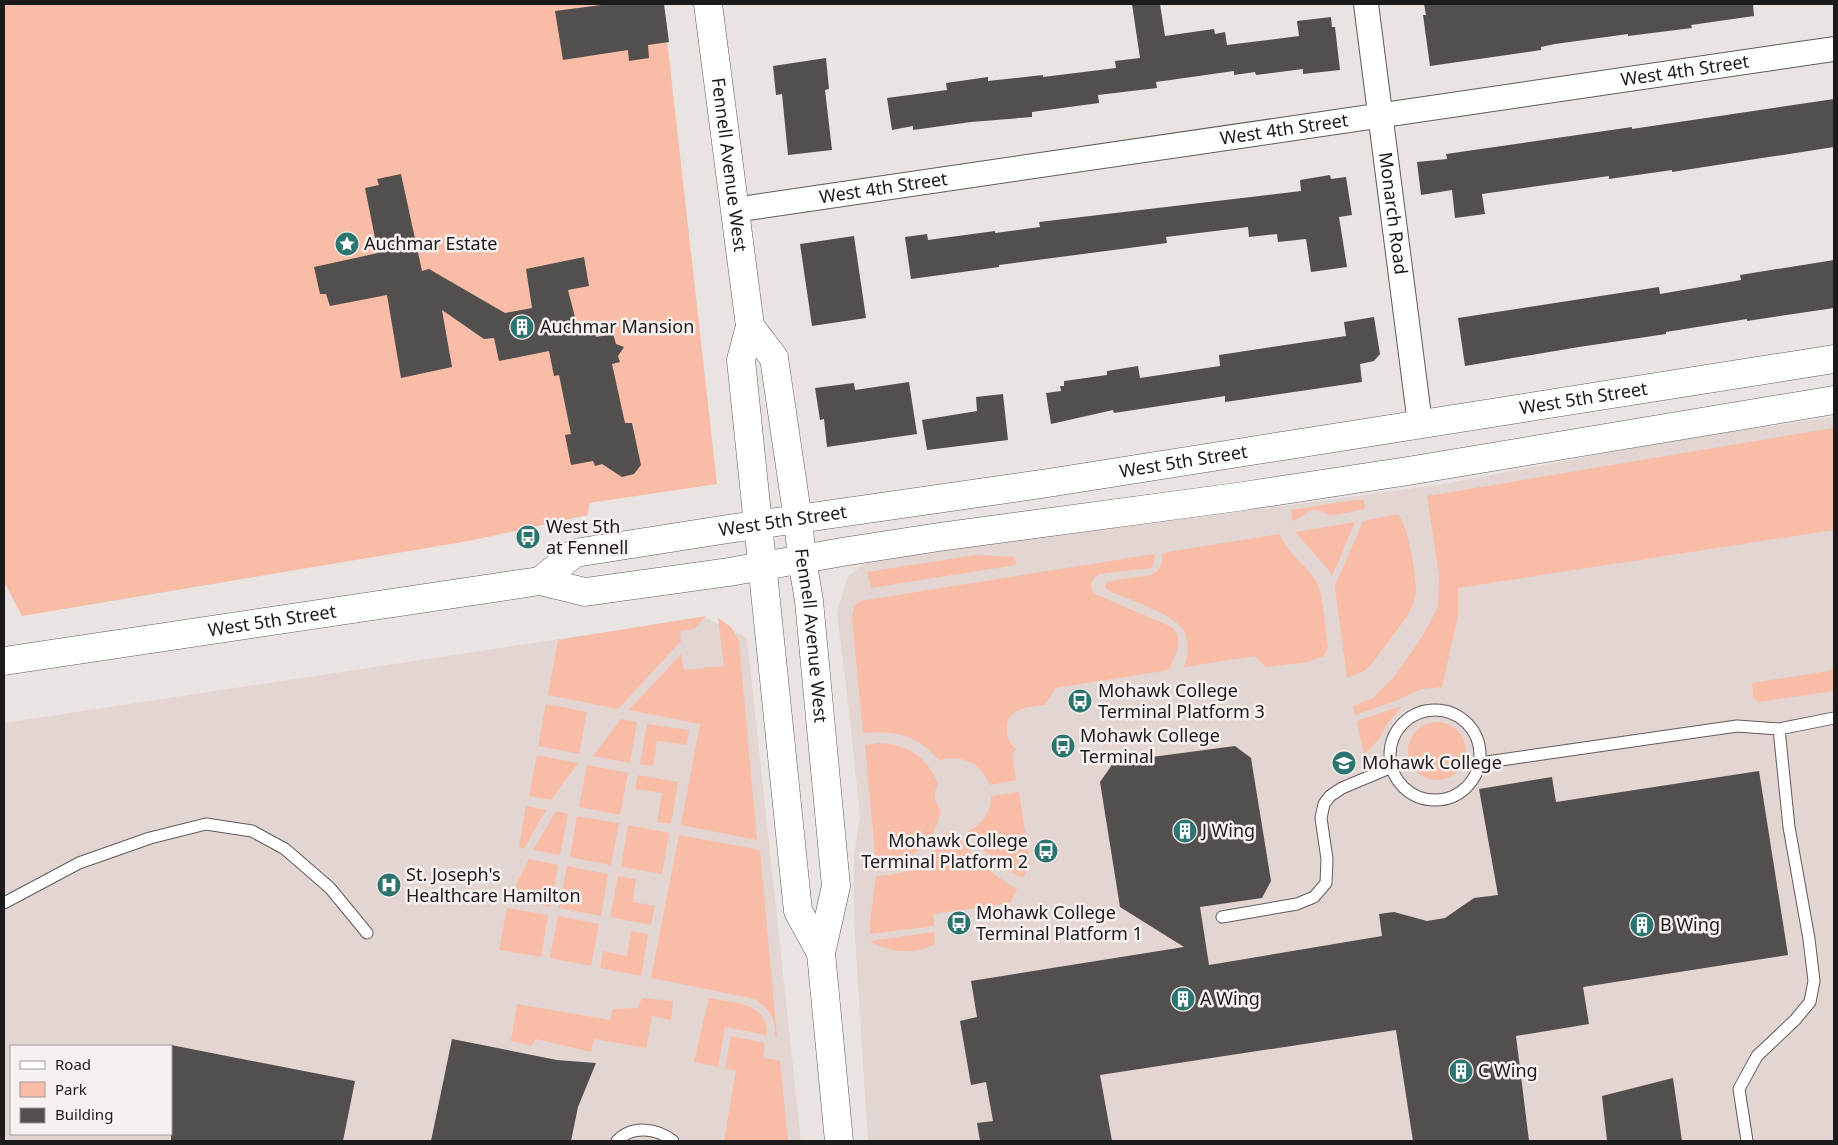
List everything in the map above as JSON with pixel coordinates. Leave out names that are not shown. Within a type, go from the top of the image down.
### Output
[{"type":"main road","name":"Fennell Avenue West","points":[[708,4],[750,326],[741,360],[798,911],[821,952]]},
{"type":"main road","name":"Fennell Avenue West","points":[[750,326],[774,358],[809,601],[836,886],[821,952],[839,1141]]},
{"type":"main road","name":"West 5th Street","points":[[540,581],[575,553],[1038,485],[1834,359]]},
{"type":"main road","name":"West 5th Street","points":[[4,661],[540,581],[585,592],[763,566],[939,537],[1377,476],[1834,400]]},
{"type":"street","name":"Monarch Road","points":[[1366,4],[1420,424]]},
{"type":"street","name":"West 4th Street","points":[[734,210],[1834,49]]},
{"type":"lane","points":[[1436,709],[1451,712],[1464,720],[1474,732],[1480,747],[1480,763],[1474,777],[1464,789],[1451,797],[1435,800],[1420,797],[1406,789],[1396,777],[1392,767],[1391,746],[1396,732],[1406,720],[1420,712],[1436,709]]},
{"type":"lane","points":[[1480,763],[1737,726],[1779,728],[1834,718]]},
{"type":"lane","points":[[1747,1141],[1738,1089],[1757,1056],[1795,1020],[1810,1002],[1814,980],[1809,939],[1789,827],[1779,728]]},
{"type":"lane","points":[[1222,917],[1297,904],[1314,897],[1326,883],[1327,858],[1321,818],[1324,804],[1330,796],[1342,788],[1392,767]]},
{"type":"lane","points":[[4,903],[79,863],[150,838],[206,824],[252,831],[285,849],[330,888],[367,933]]},
{"type":"lane","points":[[617,1141],[632,1132],[646,1130],[660,1132],[673,1141]]},
{"type":"shaded area","name":"Mohawk College","points":[[1834,417],[1834,1141],[868,1141],[854,921],[854,856],[860,816],[837,613],[848,576],[868,561],[898,554],[1232,513],[1444,484],[1670,441]]},
{"type":"shaded area","name":"St. Joseph's Healthcare Hamilton","points":[[704,617],[747,638],[801,1141],[4,1141],[4,723]]},
{"type":"green space","name":"Auchmar Estate","points":[[4,4],[663,4],[717,484],[589,503],[588,515],[469,541],[22,616],[4,582]]},
{"type":"green space","points":[[1834,428],[1834,530],[1458,588],[1458,616],[1442,687],[1421,689],[1395,701],[1355,715],[1353,706],[1373,698],[1394,677],[1422,637],[1438,607],[1439,575],[1427,496]]},
{"type":"green space","points":[[1364,500],[1365,509],[1332,515],[1313,510],[1292,521],[1291,510]]},
{"type":"green space","points":[[1398,514],[1405,528],[1415,572],[1416,589],[1414,602],[1408,615],[1371,665],[1364,671],[1347,678],[1335,586],[1363,521]]},
{"type":"green space","points":[[1355,522],[1332,576],[1295,532]]},
{"type":"green space","points":[[1280,534],[1287,547],[1312,575],[1321,595],[1328,647],[1324,656],[1308,662],[1266,667],[1255,656],[1184,667],[1188,646],[1186,635],[1180,626],[1167,616],[1109,591],[1105,587],[1107,582],[1110,581],[1154,573],[1160,566],[1162,553]]},
{"type":"green space","points":[[1154,554],[1155,559],[1152,568],[1099,574],[1092,580],[1091,585],[1095,594],[1172,627],[1178,637],[1178,648],[1169,670],[1056,688],[1045,705],[1025,708],[1014,713],[1007,723],[1007,731],[1010,741],[1016,749],[1012,754],[1016,780],[990,785],[986,777],[976,766],[963,759],[947,758],[939,760],[922,745],[905,736],[886,732],[863,733],[852,618],[854,607],[860,601]]},
{"type":"green space","points":[[976,555],[1015,557],[1016,565],[871,588],[867,572]]},
{"type":"green space","points":[[706,616],[694,629],[680,631],[681,641],[618,709],[548,695],[558,640]]},
{"type":"green space","points":[[718,618],[731,627],[739,641],[757,840],[681,825],[700,724],[629,710],[681,654],[684,670],[724,666]]},
{"type":"green space","points":[[1834,670],[1834,691],[1758,702],[1753,697],[1752,683]]},
{"type":"green space","points":[[546,704],[587,712],[579,754],[538,746]]},
{"type":"green space","points":[[1402,706],[1388,723],[1379,739],[1364,755],[1357,723],[1359,720]]},
{"type":"green space","points":[[621,719],[637,722],[630,763],[593,756]]},
{"type":"green space","points":[[1437,722],[1453,727],[1461,735],[1466,751],[1461,767],[1453,775],[1437,780],[1421,775],[1413,767],[1408,751],[1413,735],[1421,727]]},
{"type":"green space","points":[[647,724],[689,730],[687,745],[657,741],[653,766],[640,764]]},
{"type":"green space","points":[[879,743],[908,749],[922,759],[938,784],[935,797],[941,810],[933,833],[919,850],[911,856],[900,860],[876,865],[865,745]]},
{"type":"green space","points":[[537,755],[578,763],[551,800],[529,796]]},
{"type":"green space","points":[[587,765],[628,773],[620,815],[579,807]]},
{"type":"green space","points":[[638,775],[678,782],[671,824],[657,822],[662,793],[635,789]]},
{"type":"green space","points":[[1019,792],[1030,864],[1023,878],[992,858],[968,831],[978,825],[985,817],[990,807],[991,796]]},
{"type":"green space","points":[[526,806],[546,810],[524,849],[519,847]]},
{"type":"green space","points":[[556,811],[568,814],[560,855],[533,850]]},
{"type":"green space","points":[[577,816],[619,823],[611,865],[570,857]]},
{"type":"green space","points":[[628,825],[669,833],[662,874],[621,867]]},
{"type":"green space","points":[[946,833],[956,834],[984,865],[999,878],[1017,889],[1010,903],[933,914],[934,926],[870,934],[876,876],[899,873],[918,865],[933,852]]},
{"type":"green space","points":[[679,835],[760,850],[777,1037],[775,1037],[775,1025],[771,1015],[755,999],[651,978]]},
{"type":"green space","points":[[529,859],[558,865],[551,907],[509,899]]},
{"type":"green space","points":[[567,866],[608,874],[601,916],[559,908]]},
{"type":"green space","points":[[618,876],[636,879],[633,902],[655,906],[651,925],[610,917]]},
{"type":"green space","points":[[507,908],[548,915],[541,957],[499,950]]},
{"type":"green space","points":[[558,916],[599,924],[591,966],[550,958]]},
{"type":"green space","points":[[631,931],[648,934],[641,976],[600,968],[603,951],[627,956]]},
{"type":"green space","points":[[934,932],[935,944],[919,950],[893,950],[870,941]]},
{"type":"green space","points":[[642,998],[673,1001],[671,1020],[652,1016],[646,1048],[594,1039],[591,1052],[536,1039],[531,1046],[511,1041],[517,1004],[610,1020],[613,1009],[638,1008]]},
{"type":"green space","points":[[709,998],[748,1006],[762,1016],[766,1024],[767,1035],[725,1027],[718,1067],[694,1062]]},
{"type":"green space","points":[[731,1036],[765,1043],[763,1058],[780,1061],[788,1141],[724,1141],[736,1070],[725,1069]]},
{"type":"building","points":[[609,4],[664,4],[669,42],[648,45],[649,58],[629,61],[628,50],[563,60],[555,11]]},
{"type":"building","points":[[1132,4],[1160,4],[1165,36],[1214,29],[1215,34],[1225,32],[1227,45],[1299,36],[1297,21],[1331,17],[1332,27],[1335,27],[1340,70],[1303,74],[1303,69],[1256,75],[1255,72],[1234,75],[1234,71],[1156,82],[1157,88],[1098,95],[1099,103],[1032,112],[1032,117],[971,122],[913,130],[913,126],[892,130],[887,98],[947,90],[946,83],[988,77],[988,81],[1043,75],[1043,77],[1116,68],[1115,61],[1140,58]]},
{"type":"building","points":[[1424,4],[1753,4],[1754,16],[1691,25],[1692,28],[1555,44],[1541,47],[1541,50],[1430,66],[1423,15],[1426,15]]},
{"type":"building","points":[[826,58],[829,89],[825,90],[832,150],[788,155],[782,94],[776,95],[773,66]]},
{"type":"building","points":[[1834,99],[1834,147],[1672,172],[1672,170],[1609,179],[1609,176],[1482,194],[1485,214],[1455,218],[1452,190],[1421,195],[1417,162],[1447,159],[1446,154]]},
{"type":"building","name":"Auchmar Mansion","points":[[401,174],[422,271],[429,269],[505,313],[532,308],[526,269],[584,257],[589,286],[568,290],[578,329],[594,325],[596,337],[613,334],[616,344],[624,347],[618,356],[620,362],[612,364],[625,423],[632,423],[641,465],[634,474],[622,477],[602,464],[595,466],[593,461],[571,465],[565,435],[571,434],[559,375],[554,376],[549,351],[499,361],[494,338],[484,339],[442,310],[452,367],[401,378],[387,295],[330,306],[326,294],[320,294],[314,267],[378,253],[365,188],[379,185],[377,179]]},
{"type":"building","points":[[1330,175],[1331,179],[1346,177],[1352,215],[1339,217],[1347,267],[1311,272],[1306,239],[1278,242],[1277,234],[1249,237],[1248,227],[1166,237],[1167,243],[999,265],[999,267],[911,279],[905,237],[927,234],[928,240],[995,231],[995,233],[1040,227],[1039,222],[1301,191],[1300,180]]},
{"type":"building","points":[[854,236],[866,318],[812,326],[800,244]]},
{"type":"building","points":[[1834,260],[1834,308],[1747,321],[1747,319],[1465,366],[1458,318],[1659,287],[1660,294],[1741,280],[1740,275]]},
{"type":"building","points":[[1374,317],[1380,354],[1374,361],[1360,364],[1362,382],[1225,402],[1225,396],[1114,413],[1113,410],[1051,424],[1046,393],[1061,391],[1060,386],[1064,386],[1064,381],[1107,375],[1107,371],[1138,366],[1140,378],[1220,366],[1219,355],[1346,336],[1344,322]]},
{"type":"building","points":[[909,382],[917,434],[827,447],[824,419],[820,420],[815,388],[854,383],[855,390]]},
{"type":"building","points":[[1003,394],[1008,440],[927,450],[922,420],[977,411],[976,397]]},
{"type":"building","points":[[1235,746],[1251,758],[1271,881],[1262,898],[1200,907],[1209,965],[1382,936],[1379,914],[1394,912],[1427,921],[1445,918],[1474,898],[1498,895],[1479,789],[1552,777],[1556,802],[1759,771],[1788,955],[1583,987],[1589,1024],[1516,1036],[1529,1141],[1413,1141],[1396,1030],[1100,1075],[1112,1141],[980,1141],[977,1123],[993,1121],[986,1082],[971,1085],[960,1021],[977,1017],[971,981],[1184,947],[1120,907],[1100,782],[1114,762]]},
{"type":"building","points":[[452,1039],[557,1060],[596,1063],[578,1107],[571,1141],[431,1141]]},
{"type":"building","points":[[172,1045],[355,1081],[343,1141],[171,1141]]},
{"type":"building","points":[[1673,1078],[1682,1141],[1607,1141],[1602,1096]]},
{"type":"place","name":"Auchmar Estate","points":[[347,244]]},
{"type":"place","name":"Auchmar Mansion","points":[[522,327]]},
{"type":"place","name":"West 5th at Fennell","points":[[528,537]]},
{"type":"place","name":"Mohawk College Terminal Platform 3","points":[[1080,701]]},
{"type":"place","name":"Mohawk College Terminal","points":[[1063,746]]},
{"type":"place","name":"Mohawk College","points":[[1344,763]]},
{"type":"place","name":"J Wing","points":[[1185,831]]},
{"type":"place","name":"Mohawk College Terminal Platform 2","points":[[1046,851]]},
{"type":"place","name":"St. Joseph's Healthcare Hamilton","points":[[389,885]]},
{"type":"place","name":"Mohawk College Terminal Platform 1","points":[[959,923]]},
{"type":"place","name":"B Wing","points":[[1642,925]]},
{"type":"place","name":"A Wing","points":[[1183,999]]},
{"type":"place","name":"C Wing","points":[[1461,1071]]}]
